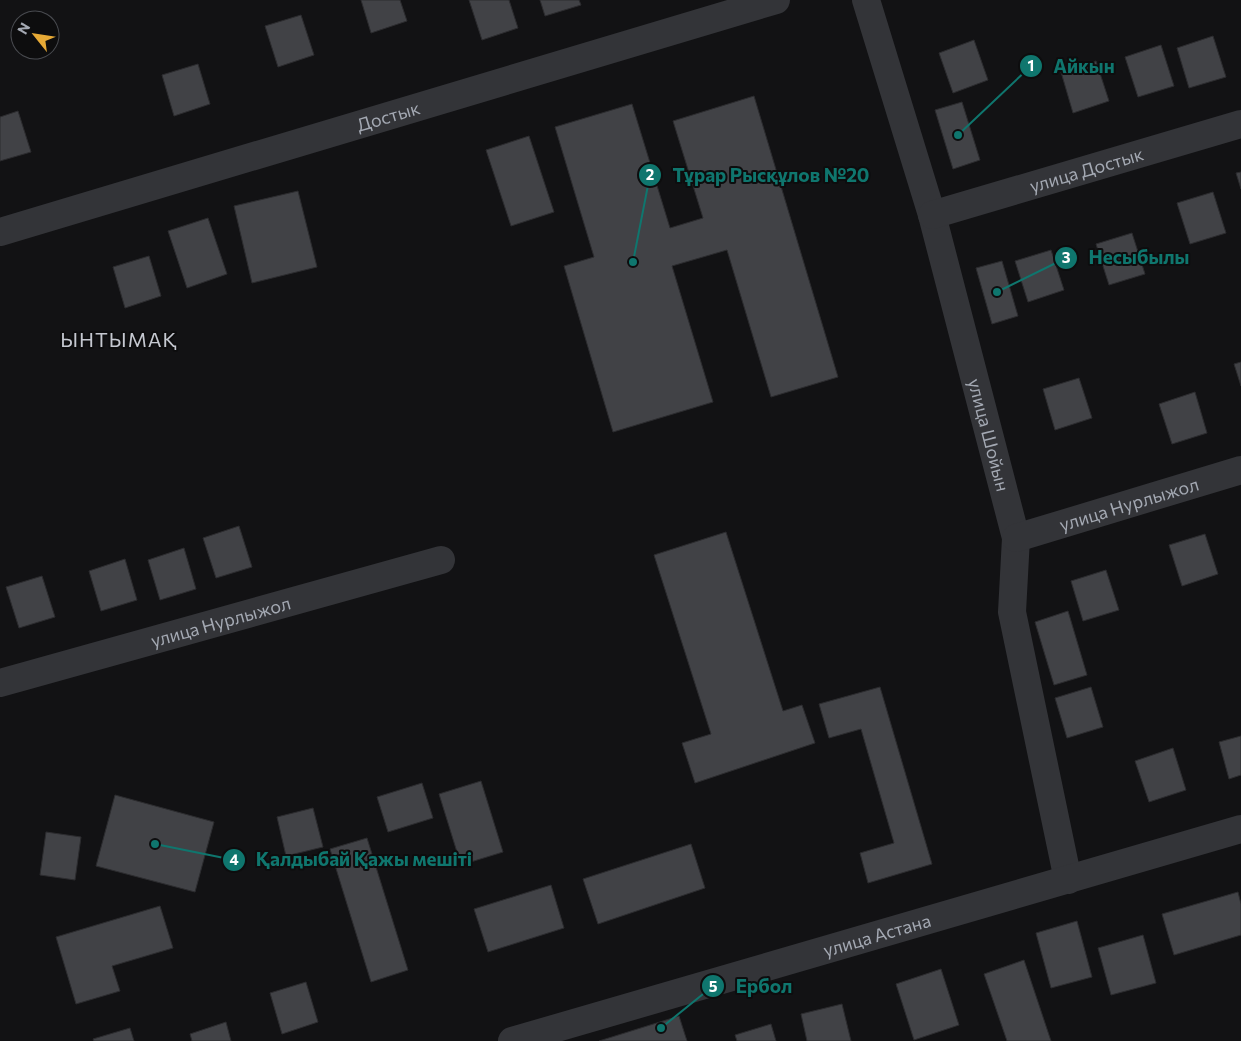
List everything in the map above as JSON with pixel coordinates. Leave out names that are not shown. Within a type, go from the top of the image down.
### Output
[{"type":"street","name":"Достык","points":[[0,232],[776,0]]},
{"type":"street","name":"улица Шойын","points":[[866,0],[932,215],[1016,538],[1012,612],[1068,880]]},
{"type":"street","name":"улица Достык","points":[[932,215],[1241,124]]},
{"type":"street","name":"улица Нурлыжол","points":[[1016,538],[1241,470]]},
{"type":"street","name":"улица Нурлыжол","points":[[0,683],[441,560]]},
{"type":"street","name":"улица Астана","points":[[512,1041],[1241,829]]},
{"type":"building","points":[[361,0],[400,0],[407,21],[371,33]]},
{"type":"building","points":[[469,0],[509,0],[518,28],[482,40]]},
{"type":"building","points":[[540,0],[579,0],[581,5],[545,16]]},
{"type":"building","points":[[301,15],[314,55],[278,67],[265,26]]},
{"type":"building","points":[[1213,36],[1226,77],[1189,88],[1177,48]]},
{"type":"building","points":[[974,40],[988,80],[953,93],[939,53]]},
{"type":"building","points":[[1161,45],[1174,86],[1138,97],[1125,57]]},
{"type":"building","points":[[1096,61],[1109,101],[1073,113],[1061,72]]},
{"type":"building","points":[[198,64],[210,104],[174,116],[162,75]]},
{"type":"building","points":[[754,96],[838,377],[771,397],[727,250],[672,266],[713,402],[613,432],[564,266],[594,257],[555,127],[632,104],[670,228],[703,218],[673,121]]},
{"type":"building","points":[[962,102],[980,160],[953,169],[935,110]]},
{"type":"building","points":[[18,111],[31,152],[0,161],[0,117]]},
{"type":"building","points":[[529,136],[554,212],[511,226],[486,150]]},
{"type":"building","points":[[1241,172],[1241,189],[1236,173]]},
{"type":"building","points":[[298,191],[317,267],[252,283],[234,206]]},
{"type":"building","points":[[1213,192],[1226,233],[1190,244],[1177,203]]},
{"type":"building","points":[[208,218],[227,274],[187,288],[168,231]]},
{"type":"building","points":[[1132,233],[1145,274],[1109,285],[1096,244]]},
{"type":"building","points":[[1051,250],[1064,290],[1028,302],[1015,261]]},
{"type":"building","points":[[149,256],[161,296],[125,308],[113,267]]},
{"type":"building","points":[[1002,261],[1018,316],[992,324],[976,268]]},
{"type":"building","points":[[1241,362],[1241,386],[1234,364]]},
{"type":"building","points":[[1079,378],[1092,418],[1055,430],[1043,389]]},
{"type":"building","points":[[1195,392],[1207,433],[1172,444],[1159,404]]},
{"type":"building","points":[[239,526],[252,567],[216,578],[203,538]]},
{"type":"building","points":[[726,532],[783,711],[802,705],[815,743],[695,783],[682,743],[711,734],[654,555]]},
{"type":"building","points":[[1205,534],[1218,574],[1182,586],[1169,545]]},
{"type":"building","points":[[184,548],[196,589],[160,600],[148,560]]},
{"type":"building","points":[[125,559],[137,600],[101,611],[89,571]]},
{"type":"building","points":[[1106,570],[1119,610],[1083,621],[1071,581]]},
{"type":"building","points":[[42,576],[55,617],[19,628],[6,587]]},
{"type":"building","points":[[1068,611],[1087,675],[1054,685],[1035,622]]},
{"type":"building","points":[[880,687],[932,864],[868,883],[860,853],[894,843],[861,729],[829,738],[819,704]]},
{"type":"building","points":[[1091,687],[1103,727],[1067,738],[1055,698]]},
{"type":"building","points":[[1241,736],[1241,775],[1229,779],[1219,742]]},
{"type":"building","points":[[1173,748],[1186,790],[1149,802],[1135,761]]},
{"type":"building","points":[[481,781],[503,852],[461,865],[439,794]]},
{"type":"building","points":[[422,783],[433,818],[388,832],[377,797]]},
{"type":"building","points":[[115,795],[214,822],[195,892],[96,866]]},
{"type":"building","points":[[313,808],[323,847],[286,856],[277,817]]},
{"type":"building","points":[[46,832],[81,837],[75,880],[40,875]]},
{"type":"building","points":[[367,838],[408,970],[371,982],[330,849]]},
{"type":"building","points":[[691,844],[705,888],[598,924],[583,879]]},
{"type":"building","points":[[551,885],[564,928],[488,952],[474,909]]},
{"type":"building","points":[[1238,892],[1241,904],[1241,935],[1174,955],[1162,914]]},
{"type":"building","points":[[160,906],[173,948],[112,966],[120,991],[76,1004],[56,937]]},
{"type":"building","points":[[1077,921],[1092,977],[1051,988],[1036,933]]},
{"type":"building","points":[[1143,935],[1156,983],[1111,995],[1098,948]]},
{"type":"building","points":[[1024,960],[1051,1041],[1007,1041],[984,974]]},
{"type":"building","points":[[941,969],[959,1025],[914,1040],[896,984]]},
{"type":"building","points":[[306,982],[318,1022],[282,1034],[270,993]]},
{"type":"building","points":[[842,1004],[851,1041],[807,1041],[801,1014]]},
{"type":"building","points":[[679,1016],[687,1041],[599,1041]]},
{"type":"building","points":[[226,1022],[231,1041],[192,1041],[190,1034]]},
{"type":"building","points":[[771,1024],[776,1041],[737,1041],[735,1035]]},
{"type":"building","points":[[130,1028],[134,1041],[94,1041],[93,1039]]},
{"type":"place","name":"Айкын","points":[[958,135]]},
{"type":"place","name":"Тұрар Рысқұлов №20","points":[[633,262]]},
{"type":"place","name":"Несыбылы","points":[[997,292]]},
{"type":"place","name":"Қалдыбай Қажы мешіті","points":[[155,844]]},
{"type":"place","name":"Ербол","points":[[661,1028]]},
{"type":"district","name":"ЫНТЫМАҚ","points":[[119,339]]}]
